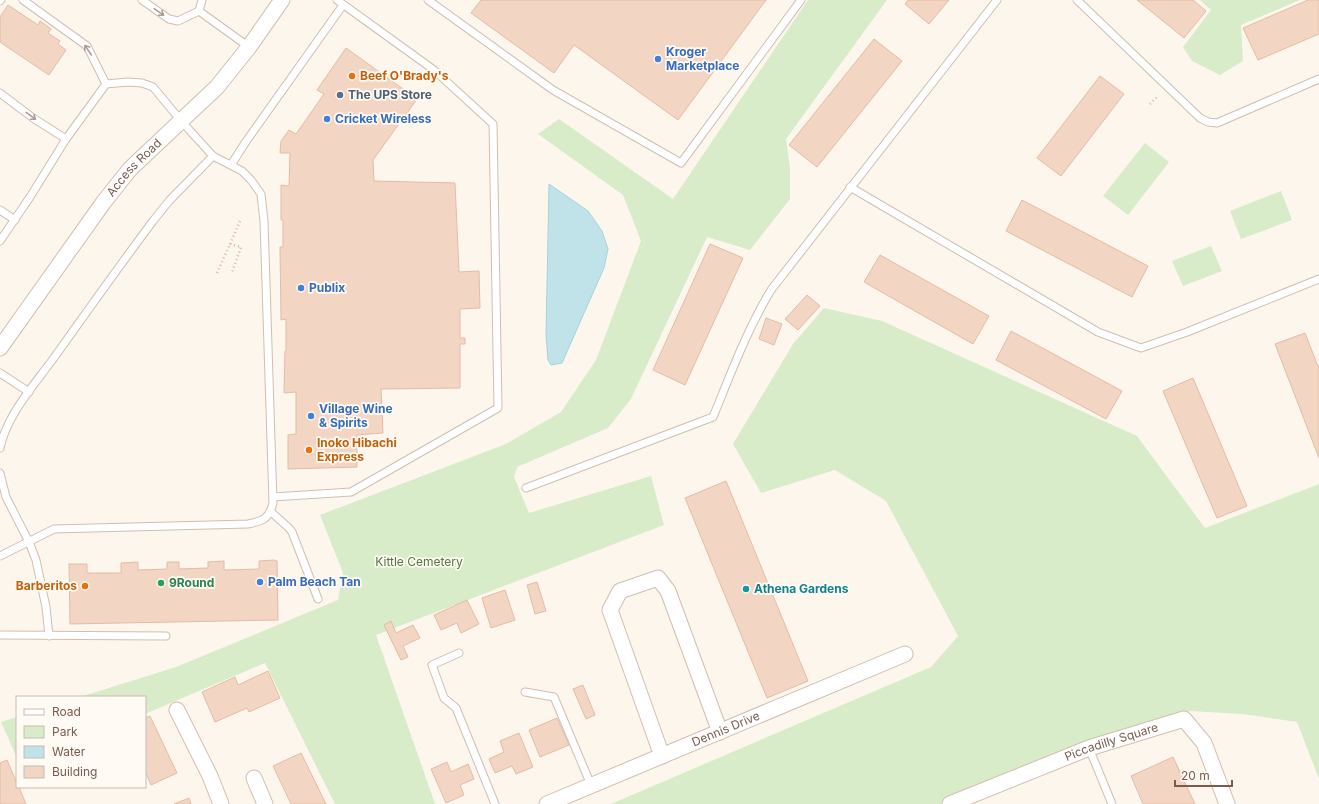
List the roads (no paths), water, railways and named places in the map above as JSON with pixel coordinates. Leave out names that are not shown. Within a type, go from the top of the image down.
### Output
[{"type":"street","name":"Access Road","points":[[0,348],[103,203],[130,169],[156,143],[182,122],[217,87],[249,47],[282,0]]},
{"type":"street","points":[[662,756],[610,610],[620,591],[658,578],[668,591],[720,732]]},
{"type":"street","name":"Dennis Drive","points":[[547,804],[906,654]]},
{"type":"street","points":[[177,710],[210,776],[221,804]]},
{"type":"street","name":"Piccadilly Square","points":[[950,804],[974,797],[1089,748],[1184,719],[1204,744],[1227,804]]},
{"type":"street","points":[[254,778],[265,804]]},
{"type":"lane","points":[[23,0],[87,46],[106,84]]},
{"type":"lane","points":[[142,0],[169,19],[178,21],[200,11]]},
{"type":"lane","points":[[200,11],[202,0]]},
{"type":"lane","points":[[428,0],[553,90],[681,163],[801,0]]},
{"type":"lane","points":[[526,488],[713,417],[742,346],[756,316],[771,290],[997,0]]},
{"type":"lane","points":[[1077,0],[1200,118],[1208,122],[1217,123],[1319,80]]},
{"type":"lane","points":[[231,165],[340,2],[434,70],[493,124],[498,408],[352,492],[273,497]]},
{"type":"lane","points":[[200,11],[249,47]]},
{"type":"lane","points":[[0,241],[66,139],[106,84],[128,82],[142,83],[153,87],[213,156],[242,172],[251,180],[261,194],[264,221],[273,497],[271,512],[266,518],[258,522],[248,524],[54,529],[43,533],[29,542],[0,556]]},
{"type":"lane","points":[[0,93],[33,118],[66,139]]},
{"type":"lane","points":[[0,448],[2,437],[7,426],[29,392],[152,221],[169,201],[213,156]]},
{"type":"lane","points":[[850,187],[1098,332],[1141,348],[1187,332],[1319,279]]},
{"type":"lane","points":[[0,210],[15,220]]},
{"type":"lane","points":[[0,372],[29,392]]},
{"type":"lane","points":[[0,473],[6,497],[29,542],[40,573],[49,636]]},
{"type":"lane","points":[[271,512],[292,532],[318,599]]},
{"type":"lane","points":[[0,635],[166,636]]},
{"type":"lane","points":[[459,653],[432,665],[444,698],[456,708],[495,804]]},
{"type":"lane","points":[[525,692],[554,697],[591,785]]},
{"type":"lane","points":[[1089,748],[1112,804]]},
{"type":"water","points":[[549,184],[588,211],[602,231],[608,249],[604,268],[562,363],[551,365],[548,360],[546,335]]},
{"type":"place","name":"Kroger Marketplace","points":[[658,59]]},
{"type":"place","name":"Beef O'Brady's","points":[[352,76]]},
{"type":"place","name":"The UPS Store","points":[[340,95]]},
{"type":"place","name":"Cricket Wireless","points":[[327,119]]},
{"type":"place","name":"Publix","points":[[301,288]]},
{"type":"place","name":"Village Wine & Spirits","points":[[311,416]]},
{"type":"place","name":"Inoko Hibachi Express","points":[[309,450]]},
{"type":"place","name":"Palm Beach Tan","points":[[260,582]]},
{"type":"place","name":"9Round","points":[[161,583]]},
{"type":"place","name":"Barberitos","points":[[85,586]]},
{"type":"place","name":"Athena Gardens","points":[[746,589]]},
{"type":"park label","name":"Kittle Cemetery","points":[[419,562]]}]
